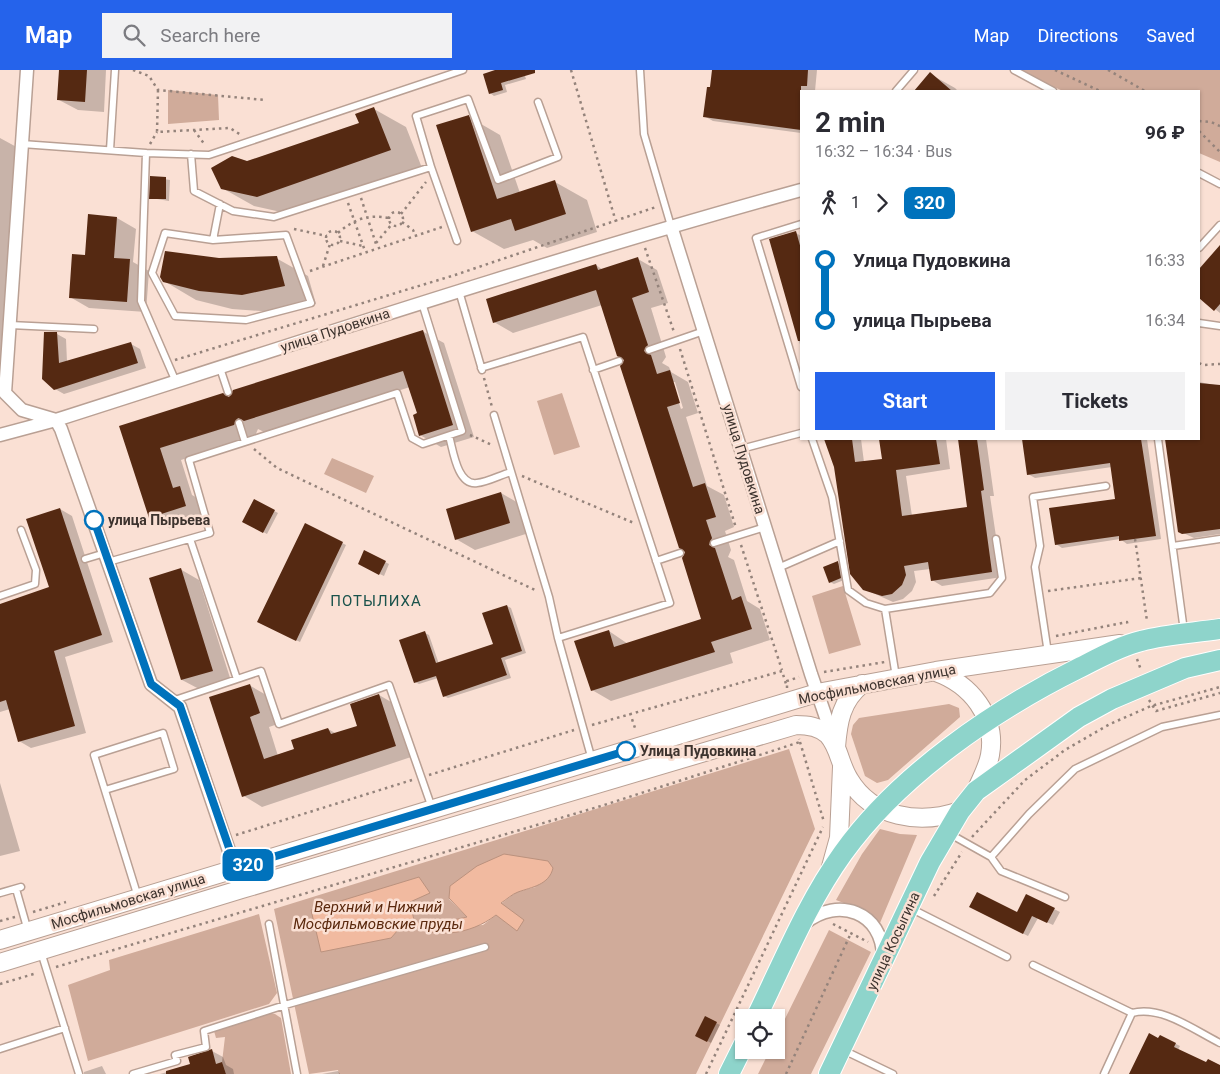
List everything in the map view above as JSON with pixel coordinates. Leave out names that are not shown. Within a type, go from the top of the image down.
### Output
[{"type":"main road","name":"Мосфильмовская улица","points":[[0,940],[817,693],[896,678],[1048,655],[1133,638],[1205,631]]},
{"type":"main road","points":[[1205,631],[1191,641],[1190,650],[1194,658],[1214,662]]},
{"type":"main road","points":[[760,1009],[828,876],[856,836],[905,785],[987,720],[1056,679],[1133,638]]},
{"type":"main road","name":"улица Косыгина","points":[[829,1074],[947,832],[960,811],[976,791],[1079,716],[1150,682],[1185,668],[1214,662]]},
{"type":"main road","name":"улица Косыгина","points":[[936,672],[952,677],[968,689],[987,720],[990,755],[976,791]]},
{"type":"main road","points":[[862,684],[852,692],[843,706],[836,747],[842,766],[856,790],[863,798],[881,809],[906,817],[920,818],[947,815],[960,811]]},
{"type":"main road","name":"Мосфильмовская улица","points":[[0,963],[242,888],[796,725],[807,725],[817,728],[827,734],[836,747]]},
{"type":"main road","points":[[828,876],[839,838],[842,766]]},
{"type":"main road","points":[[729,1074],[736,1059]]},
{"type":"street","points":[[27,70],[10,325],[3,377],[6,394],[22,410],[56,420],[61,428],[151,684],[180,706],[242,888]]},
{"type":"street","name":"улица Пудовкина","points":[[0,435],[56,420],[459,290],[671,226],[800,190]]},
{"type":"street","name":"улица Пудовкина","points":[[671,226],[817,693],[836,747]]},
{"type":"street","points":[[801,926],[812,917],[826,911],[842,909],[857,914],[870,922],[879,935],[883,950],[883,964]]},
{"type":"lane","points":[[110,150],[115,70]]},
{"type":"lane","points":[[22,144],[146,153],[211,154],[463,70]]},
{"type":"lane","points":[[640,70],[644,134],[671,226]]},
{"type":"lane","points":[[897,90],[914,70]]},
{"type":"lane","points":[[1014,70],[1050,90]]},
{"type":"lane","points":[[457,241],[431,167],[416,116],[468,99],[498,180],[558,158],[538,102]]},
{"type":"lane","points":[[146,153],[142,301],[176,382]]},
{"type":"lane","points":[[191,154],[194,191],[233,211],[274,217],[431,167]]},
{"type":"lane","points":[[1200,174],[1220,184]]},
{"type":"lane","points":[[213,240],[220,204]]},
{"type":"lane","points":[[800,224],[756,238],[800,384]]},
{"type":"lane","points":[[1200,247],[1220,225]]},
{"type":"lane","points":[[165,233],[213,240],[286,235],[311,302],[246,320],[175,316],[152,273],[165,233]]},
{"type":"lane","points":[[459,290],[482,369],[582,337],[670,603],[558,638]]},
{"type":"lane","points":[[85,559],[106,557],[210,533],[189,460],[397,393],[412,438],[423,444],[462,432],[422,302]]},
{"type":"lane","points":[[1200,323],[1220,326]]},
{"type":"lane","points":[[10,325],[94,328]]},
{"type":"lane","points":[[649,350],[704,331]]},
{"type":"lane","points":[[593,370],[619,361]]},
{"type":"lane","points":[[220,368],[228,392]]},
{"type":"lane","points":[[494,415],[549,597],[558,638],[593,761]]},
{"type":"lane","points":[[239,423],[245,442]]},
{"type":"lane","points":[[741,449],[800,433]]},
{"type":"lane","points":[[449,436],[460,473],[469,482],[476,483],[511,472]]},
{"type":"lane","points":[[812,440],[832,497],[848,590],[866,603],[886,609],[990,593],[1002,578],[996,540]]},
{"type":"lane","points":[[1158,440],[1173,546],[1205,631]]},
{"type":"lane","points":[[1048,655],[1035,567],[1040,546],[1033,497],[1106,486]]},
{"type":"lane","points":[[714,543],[765,527]]},
{"type":"lane","points":[[0,596],[35,584],[36,570],[21,530]]},
{"type":"lane","points":[[190,539],[237,679]]},
{"type":"lane","points":[[1173,546],[1220,539]]},
{"type":"lane","points":[[778,568],[840,541]]},
{"type":"lane","points":[[656,561],[680,553]]},
{"type":"lane","points":[[886,609],[896,678]]},
{"type":"lane","points":[[172,701],[261,671],[280,724],[389,685],[433,809]]},
{"type":"lane","points":[[991,857],[1029,814],[1075,769],[1162,727],[1220,715]]},
{"type":"lane","points":[[105,790],[174,768],[163,733],[94,755],[138,898]]},
{"type":"lane","points":[[947,832],[991,857],[1001,871],[1065,897]]},
{"type":"lane","points":[[0,893],[19,888],[28,932]]},
{"type":"lane","points":[[909,907],[1007,957]]},
{"type":"lane","points":[[269,924],[297,1074]]},
{"type":"lane","points":[[133,1074],[177,1061],[175,1055],[206,1047],[204,1030],[485,947]]},
{"type":"lane","points":[[40,951],[79,1074]]},
{"type":"lane","points":[[1033,965],[1132,1013],[1144,1010],[1156,1012],[1220,1043]]},
{"type":"lane","points":[[1104,1074],[1132,1013]]},
{"type":"lane","points":[[0,1049],[65,1028]]},
{"type":"lane","points":[[841,1049],[893,1074]]},
{"type":"path","points":[[134,70],[149,76],[158,90],[157,132],[230,128],[250,141]]},
{"type":"path","points":[[571,70],[616,222]]},
{"type":"path","points":[[1055,70],[1098,90]]},
{"type":"path","points":[[1108,70],[1143,90]]},
{"type":"path","points":[[158,90],[265,100]]},
{"type":"path","points":[[1200,121],[1211,122],[1220,126]]},
{"type":"path","points":[[194,130],[211,154]]},
{"type":"path","points":[[1200,132],[1220,152]]},
{"type":"path","points":[[400,214],[428,180],[431,167]]},
{"type":"path","points":[[359,190],[376,245]]},
{"type":"path","points":[[345,194],[365,251]]},
{"type":"path","points":[[167,362],[456,275],[665,204]]},
{"type":"path","points":[[327,236],[332,232],[338,233],[355,221],[367,217],[389,218],[395,212],[400,214]]},
{"type":"path","points":[[400,214],[402,222],[413,230],[416,236]]},
{"type":"path","points":[[389,218],[392,224],[397,226],[402,222]]},
{"type":"path","points":[[376,245],[392,224]]},
{"type":"path","points":[[308,271],[365,251],[376,245],[416,236],[451,224]]},
{"type":"path","points":[[296,237],[294,228],[327,236]]},
{"type":"path","points":[[338,233],[340,241]]},
{"type":"path","points":[[323,266],[330,244],[327,236]]},
{"type":"path","points":[[340,241],[364,247]]},
{"type":"path","points":[[330,244],[335,246],[340,241]]},
{"type":"path","points":[[644,246],[677,340],[786,684]]},
{"type":"path","points":[[1200,363],[1220,364]]},
{"type":"path","points":[[482,369],[494,415]]},
{"type":"path","points":[[462,432],[504,450]]},
{"type":"path","points":[[245,442],[277,468],[549,597]]},
{"type":"path","points":[[511,472],[645,528]]},
{"type":"path","points":[[1135,539],[1147,621]]},
{"type":"path","points":[[1039,592],[1141,578]]},
{"type":"path","points":[[1133,638],[1150,682],[1151,706],[1156,711],[1220,693]]},
{"type":"path","points":[[226,838],[583,727],[782,670]]},
{"type":"path","points":[[1025,780],[1073,745],[1110,724],[1151,706],[1220,687]]},
{"type":"path","points":[[630,714],[636,731]]},
{"type":"path","points":[[706,1074],[824,824],[800,742]]},
{"type":"path","points":[[787,901],[793,904]]},
{"type":"path","points":[[825,920],[868,942]]},
{"type":"path","points":[[786,1074],[851,933]]},
{"type":"shaded area","points":[[1016,70],[1220,70],[1220,162],[1200,153],[1200,90],[1061,90]]},
{"type":"shaded area","points":[[168,90],[218,95],[219,120],[168,124]]},
{"type":"shaded area","points":[[562,393],[580,447],[554,455],[537,401]]},
{"type":"shaded area","points":[[332,458],[374,476],[366,493],[324,474]]},
{"type":"shaded area","points":[[843,586],[861,645],[829,654],[812,596]]},
{"type":"shaded area","points":[[949,704],[959,708],[960,717],[888,780],[877,783],[865,776],[851,734],[853,725],[859,718]]},
{"type":"shaded area","points":[[789,749],[815,829],[696,1074],[339,1074],[338,1070],[309,1074],[274,909]],"holes":[[[536,887],[516,892],[501,904],[496,915],[483,925],[416,929],[405,922],[311,911],[410,902],[414,920],[426,926],[467,917],[449,899]]]},
{"type":"shaded area","points":[[880,829],[900,834],[917,835],[880,923],[859,909],[836,900],[862,854]]},
{"type":"shaded area","points":[[259,914],[277,993],[269,1004],[88,1061],[68,985],[110,970],[109,960]]},
{"type":"shaded area","points":[[829,930],[871,952],[811,1074],[758,1074],[766,1059],[785,1059],[785,1019]]},
{"type":"shaded area","points":[[269,1013],[281,1018],[291,1074],[226,1074],[222,1062],[225,1037],[216,1038],[214,1031]]},
{"type":"water","name":"Верхний и Нижний Мосфильмовские пруды","points":[[504,854],[548,861],[553,868],[551,874],[544,882],[516,893],[501,903],[524,920],[517,931],[496,915],[475,927],[452,933],[428,931],[416,928],[405,922],[391,938],[321,952],[311,910],[419,877],[430,893],[410,902],[414,920],[426,926],[467,917],[449,898],[450,886],[477,866]]},
{"type":"building","points":[[59,70],[87,70],[85,102],[57,100]]},
{"type":"building","points":[[495,70],[535,70],[535,73],[501,83],[503,90],[489,94],[483,74]]},
{"type":"building","points":[[712,70],[808,70],[807,86],[801,86],[800,90],[800,130],[703,117],[707,87],[710,87]]},
{"type":"building","points":[[930,72],[951,90],[915,90]]},
{"type":"building","points":[[374,107],[391,150],[257,197],[221,189],[211,168],[232,156],[247,161],[359,123],[355,114]]},
{"type":"building","points":[[469,115],[497,199],[555,180],[566,214],[515,231],[511,219],[471,232],[436,125]]},
{"type":"building","points":[[150,176],[166,177],[166,199],[149,199]]},
{"type":"building","points":[[88,214],[117,217],[114,258],[130,259],[127,302],[69,298],[72,254],[85,255]]},
{"type":"building","points":[[796,231],[800,245],[800,341],[798,341],[769,239]]},
{"type":"building","points":[[1220,245],[1220,304],[1214,311],[1200,299],[1200,268]]},
{"type":"building","points":[[165,251],[219,258],[277,256],[285,286],[242,295],[199,291],[163,282],[160,277]]},
{"type":"building","points":[[638,257],[649,292],[632,298],[648,345],[644,351],[651,355],[657,374],[670,370],[680,403],[667,407],[693,487],[705,483],[716,517],[706,520],[712,538],[709,545],[715,548],[732,600],[741,596],[752,629],[711,642],[715,652],[591,691],[574,641],[609,630],[614,647],[701,619],[682,558],[685,552],[679,548],[620,366],[624,360],[617,356],[596,290],[493,323],[486,299],[596,264],[598,270]]},
{"type":"building","points":[[423,330],[453,425],[419,436],[413,415],[417,413],[403,371],[244,421],[238,418],[234,425],[160,448],[173,488],[180,486],[186,506],[149,518],[119,426],[223,393],[229,397],[233,390]]},
{"type":"building","points":[[44,332],[57,332],[59,363],[131,342],[138,363],[54,390],[42,379]]},
{"type":"building","points":[[1200,383],[1220,385],[1220,529],[1182,534],[1178,532],[1165,440],[1200,440]]},
{"type":"building","points":[[824,440],[852,440],[855,462],[882,459],[879,440],[936,440],[940,464],[896,470],[902,516],[967,507],[958,440],[977,440],[984,490],[981,491],[992,572],[931,581],[928,562],[904,566],[906,575],[902,585],[892,594],[882,596],[863,590],[850,574],[834,467]]},
{"type":"building","points":[[1022,440],[1141,440],[1156,536],[1119,541],[1119,536],[1055,545],[1049,508],[1115,499],[1110,463],[1027,475]]},
{"type":"building","points":[[501,492],[510,523],[455,540],[446,509]]},
{"type":"building","points":[[254,499],[275,510],[263,533],[242,522]]},
{"type":"building","points":[[60,508],[102,635],[54,651],[75,726],[18,742],[6,700],[0,702],[0,604],[49,587],[26,519]]},
{"type":"building","points":[[305,523],[343,542],[296,641],[257,622]]},
{"type":"building","points":[[364,550],[386,561],[379,575],[358,564]]},
{"type":"building","points":[[838,561],[841,578],[829,583],[823,567]]},
{"type":"building","points":[[181,568],[213,671],[181,680],[149,578]]},
{"type":"building","points":[[507,605],[522,651],[501,658],[507,675],[443,697],[436,676],[414,683],[399,640],[425,631],[436,663],[493,644],[482,613]]},
{"type":"building","points":[[250,684],[260,713],[250,717],[264,759],[294,749],[291,740],[328,728],[331,734],[357,726],[350,704],[379,694],[396,746],[242,797],[209,697]]},
{"type":"building","points":[[977,892],[1017,912],[1026,894],[1055,908],[1047,923],[1032,916],[1023,934],[969,907]]},
{"type":"building","points":[[705,1016],[717,1022],[707,1042],[695,1036]]},
{"type":"building","points":[[1149,1033],[1158,1038],[1160,1035],[1176,1043],[1174,1047],[1206,1062],[1208,1059],[1220,1065],[1220,1074],[1129,1074]]},
{"type":"building","points":[[212,1049],[216,1064],[222,1062],[226,1074],[166,1074],[166,1071],[190,1064],[188,1057]]},
{"type":"bus line","name":"320","points":[[94,520],[151,684],[180,706],[236,868],[626,751]]},
{"type":"place","name":"улица Пырьева","points":[[94,520]]},
{"type":"place","name":"Улица Пудовкина","points":[[626,751]]},
{"type":"district","name":"ПОТЫЛИХА","points":[[376,601]]}]
